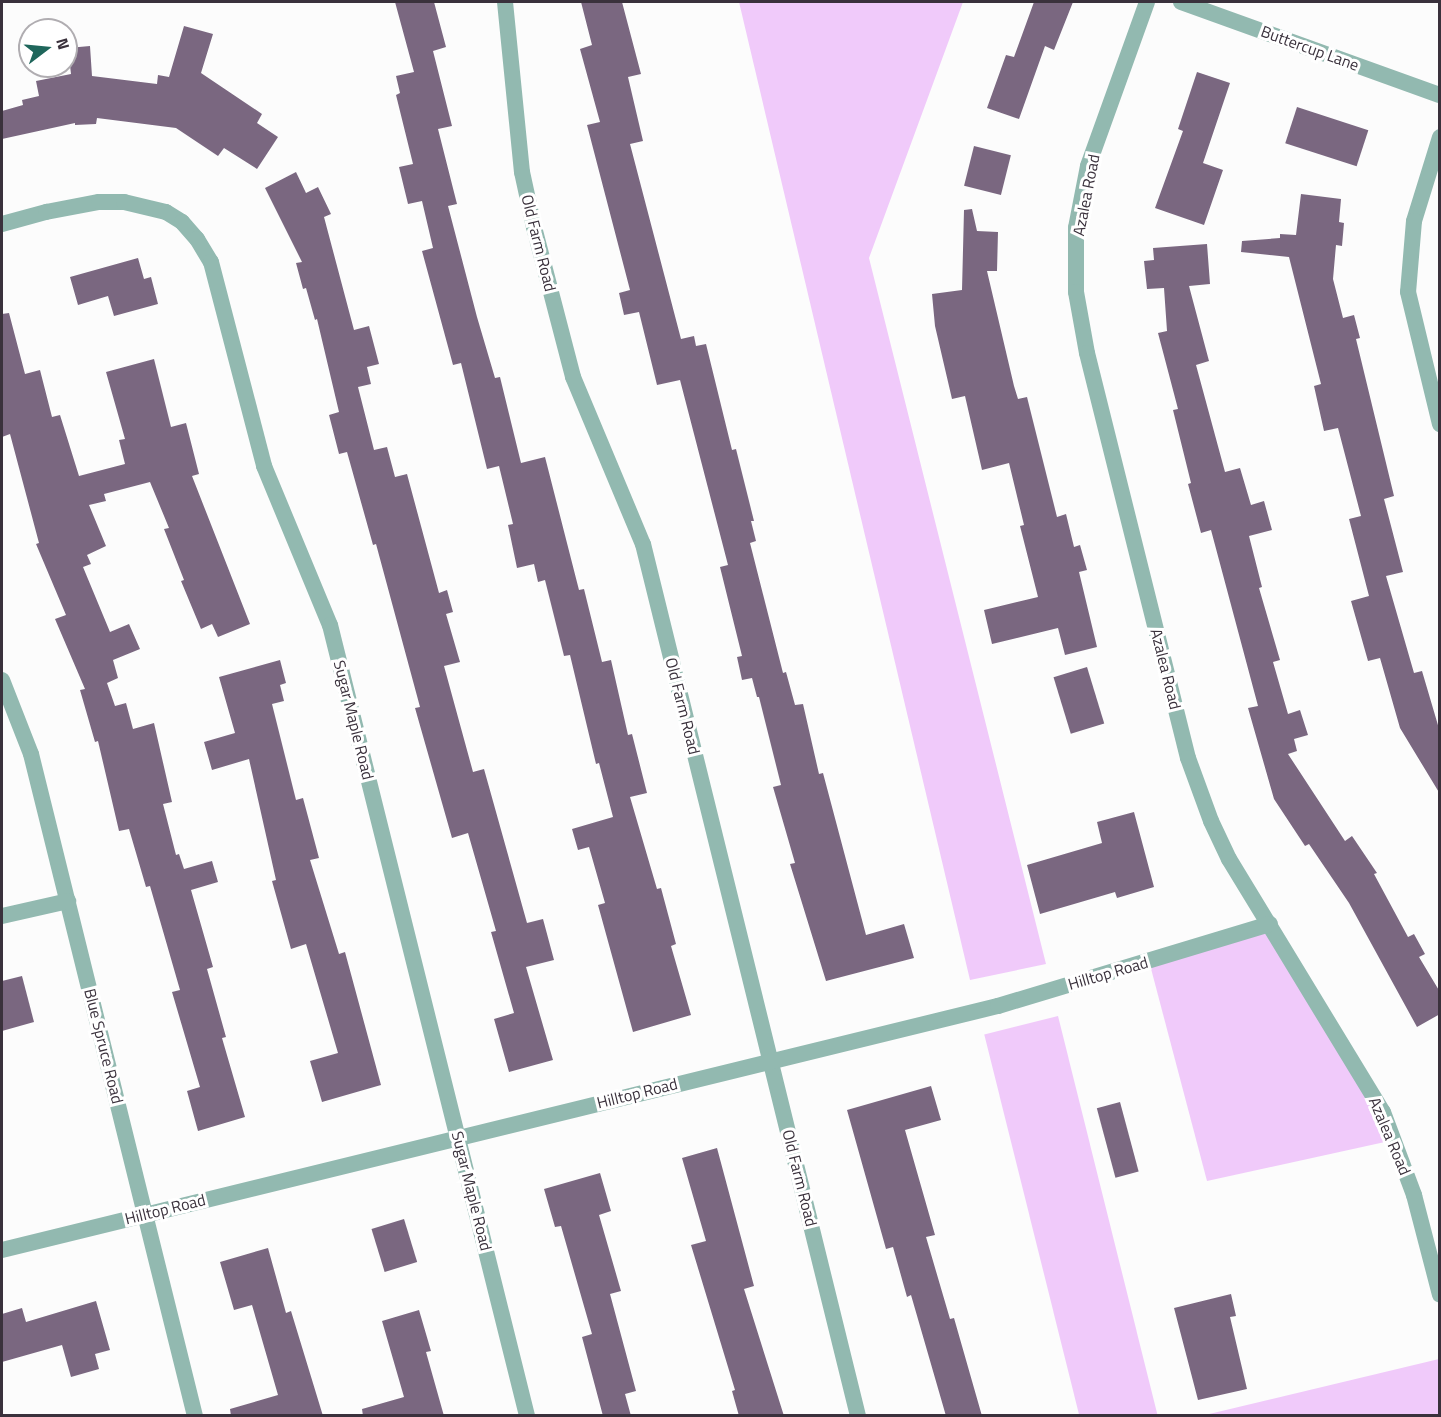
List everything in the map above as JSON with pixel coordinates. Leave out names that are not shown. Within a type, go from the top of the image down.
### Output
[{"type":"street","name":"Old Farm Road","points":[[505,2],[522,172],[534,227],[573,377],[643,544],[858,1416]]},
{"type":"street","name":"Azalea Road","points":[[1147,2],[1088,166],[1076,228],[1076,292],[1087,353],[1188,758],[1220,840],[1383,1112],[1436,1262],[1440,1295]]},
{"type":"street","name":"Buttercup Lane","points":[[1181,2],[1440,96]]},
{"type":"street","points":[[1440,137],[1414,221],[1408,292],[1440,424]]},
{"type":"street","name":"Sugar Maple Road","points":[[2,224],[46,212],[99,202],[124,202],[166,212],[182,222],[197,239],[211,262],[264,466],[330,625],[527,1416]]},
{"type":"street","name":"Blue Spruce Road","points":[[2,680],[31,754],[195,1416]]},
{"type":"street","points":[[2,916],[68,901]]},
{"type":"street","name":"Hilltop Road","points":[[2,1250],[998,1006],[1270,924]]},
{"type":"shaded area","points":[[739,2],[963,2],[869,258],[1046,964],[970,980]]},
{"type":"shaded area","points":[[1270,924],[1394,1140],[1207,1181],[1149,961]]},
{"type":"shaded area","points":[[1058,1016],[1158,1416],[1079,1416],[984,1034]]},
{"type":"shaded area","points":[[1439,1359],[1439,1415],[1205,1415]]},
{"type":"building","points":[[395,2],[434,2],[446,47],[433,51],[452,126],[438,129],[457,204],[448,206],[477,317],[495,378],[500,377],[521,463],[545,457],[579,590],[584,589],[602,662],[611,660],[628,735],[632,734],[647,793],[630,797],[657,889],[661,888],[676,944],[671,946],[691,1015],[633,1032],[598,905],[605,903],[589,847],[578,850],[572,829],[613,817],[599,763],[596,764],[570,655],[564,656],[545,580],[538,582],[534,564],[517,568],[508,525],[513,524],[499,466],[487,469],[461,363],[453,365],[422,251],[433,248],[422,201],[408,204],[399,167],[413,164],[396,95],[400,93],[396,76],[414,72]]},
{"type":"building","points":[[581,2],[622,2],[641,74],[628,77],[643,141],[630,144],[681,339],[694,336],[696,346],[706,344],[732,450],[736,449],[754,521],[751,521],[756,541],[750,543],[783,673],[786,672],[795,705],[803,704],[819,774],[823,773],[866,935],[904,924],[914,958],[826,981],[790,864],[795,863],[773,787],[781,785],[759,697],[757,697],[752,678],[742,680],[737,657],[742,656],[720,567],[728,565],[680,380],[657,385],[639,312],[624,315],[619,293],[630,290],[587,125],[600,122],[580,49],[592,45]]},
{"type":"building","points":[[1034,2],[1073,2],[1054,50],[1045,46],[1019,119],[987,108],[1006,55],[1014,57]]},
{"type":"building","points":[[184,26],[213,34],[201,73],[262,114],[257,123],[278,137],[257,169],[224,148],[218,156],[176,128],[97,118],[96,124],[75,125],[75,123],[2,139],[2,111],[23,105],[22,100],[39,96],[36,81],[51,78],[78,78],[78,47],[90,46],[92,76],[157,84],[158,75],[169,77]]},
{"type":"building","points":[[1197,72],[1230,83],[1203,163],[1223,170],[1204,225],[1155,208],[1183,131],[1178,129]]},
{"type":"building","points":[[1297,107],[1368,130],[1357,166],[1285,143]]},
{"type":"building","points":[[974,146],[1011,155],[1001,195],[964,186]]},
{"type":"building","points":[[296,172],[306,193],[318,187],[331,214],[324,217],[354,330],[369,326],[379,364],[367,367],[371,384],[358,387],[374,450],[387,447],[395,477],[407,474],[439,593],[447,590],[453,612],[446,614],[460,662],[444,666],[473,772],[484,769],[527,923],[543,919],[554,960],[526,967],[553,1060],[509,1072],[494,1019],[514,1013],[491,932],[496,931],[468,833],[452,838],[415,708],[420,707],[376,544],[373,545],[347,452],[339,454],[329,415],[339,412],[317,319],[315,320],[306,288],[303,289],[296,263],[302,262],[265,188]]},
{"type":"building","points":[[1301,194],[1341,199],[1339,222],[1344,223],[1342,246],[1336,245],[1333,279],[1343,318],[1354,315],[1360,338],[1356,339],[1394,496],[1384,499],[1403,572],[1386,576],[1414,673],[1422,671],[1440,732],[1440,794],[1400,728],[1380,658],[1368,661],[1351,601],[1369,596],[1349,519],[1361,516],[1338,428],[1324,431],[1314,386],[1321,384],[1289,257],[1241,252],[1242,241],[1280,238],[1280,234],[1296,235]]},
{"type":"building","points":[[972,209],[977,231],[998,232],[997,271],[987,271],[1014,386],[1018,399],[1027,397],[1057,517],[1066,514],[1074,547],[1080,545],[1087,570],[1079,572],[1097,647],[1065,655],[1058,628],[992,644],[984,610],[1038,597],[1020,526],[1024,525],[1009,463],[982,470],[965,396],[952,399],[935,326],[932,294],[962,290],[964,210]]},
{"type":"building","points":[[1207,244],[1210,284],[1189,286],[1209,361],[1196,365],[1225,472],[1240,468],[1251,505],[1264,501],[1272,530],[1249,536],[1262,587],[1259,588],[1280,660],[1273,662],[1288,714],[1300,710],[1308,735],[1294,739],[1297,751],[1288,754],[1345,841],[1352,836],[1377,873],[1374,874],[1408,937],[1414,934],[1425,954],[1419,957],[1440,992],[1440,1014],[1417,1027],[1349,903],[1309,844],[1305,846],[1274,799],[1248,708],[1258,706],[1211,530],[1201,533],[1173,410],[1178,409],[1158,333],[1167,331],[1164,288],[1147,289],[1144,261],[1154,260],[1153,248]]},
{"type":"building","points":[[138,258],[144,279],[151,277],[158,304],[114,316],[108,296],[78,305],[70,277]]},
{"type":"building","points":[[9,313],[25,374],[40,370],[52,417],[60,415],[79,476],[125,464],[119,440],[125,439],[106,372],[154,359],[171,427],[186,423],[199,474],[192,476],[250,624],[218,637],[212,624],[201,629],[181,581],[184,580],[164,529],[169,528],[150,482],[104,494],[106,501],[89,505],[106,546],[87,555],[91,564],[83,567],[110,632],[129,624],[140,649],[113,660],[118,678],[107,683],[115,706],[126,703],[133,729],[154,723],[172,802],[163,804],[176,855],[179,854],[184,869],[212,861],[218,882],[191,890],[213,967],[207,969],[226,1037],[222,1038],[245,1117],[198,1131],[187,1091],[200,1087],[172,992],[180,990],[150,886],[146,887],[129,829],[119,831],[98,741],[95,742],[80,690],[85,689],[55,619],[66,615],[36,544],[39,543],[10,434],[2,437],[2,314]]},
{"type":"building","points":[[280,660],[286,683],[280,685],[284,701],[272,704],[296,800],[303,798],[319,858],[310,860],[339,954],[345,952],[381,1085],[322,1102],[310,1061],[338,1053],[306,944],[291,949],[272,881],[276,880],[249,759],[212,770],[204,742],[235,733],[219,677]]},
{"type":"building","points":[[1087,667],[1104,723],[1071,734],[1054,677]]},
{"type":"building","points":[[1134,812],[1154,887],[1117,898],[1115,892],[1040,914],[1027,865],[1102,843],[1097,822]]},
{"type":"building","points":[[22,976],[34,1022],[2,1031],[2,981]]},
{"type":"building","points":[[931,1086],[941,1120],[905,1130],[935,1235],[926,1237],[950,1319],[954,1318],[982,1416],[946,1416],[911,1295],[907,1297],[893,1247],[886,1249],[847,1110]]},
{"type":"building","points":[[1120,1102],[1139,1172],[1115,1178],[1097,1108]]},
{"type":"building","points":[[717,1148],[754,1286],[744,1289],[784,1416],[739,1416],[732,1391],[735,1390],[691,1245],[706,1241],[682,1158]]},
{"type":"building","points":[[600,1173],[611,1211],[599,1215],[621,1291],[610,1294],[636,1391],[625,1394],[631,1416],[603,1416],[582,1337],[592,1334],[561,1226],[555,1227],[544,1189]]},
{"type":"building","points":[[404,1219],[417,1262],[385,1272],[371,1229]]},
{"type":"building","points":[[268,1248],[286,1313],[291,1311],[323,1416],[231,1416],[230,1409],[278,1395],[252,1305],[234,1310],[220,1262]]},
{"type":"building","points":[[1231,1294],[1236,1316],[1230,1317],[1247,1389],[1198,1400],[1174,1308]]},
{"type":"building","points":[[96,1301],[110,1350],[95,1354],[99,1369],[71,1377],[62,1345],[2,1362],[2,1314],[22,1308],[26,1322]]},
{"type":"building","points":[[419,1310],[431,1351],[426,1352],[444,1416],[363,1416],[362,1409],[404,1397],[382,1321]]}]
